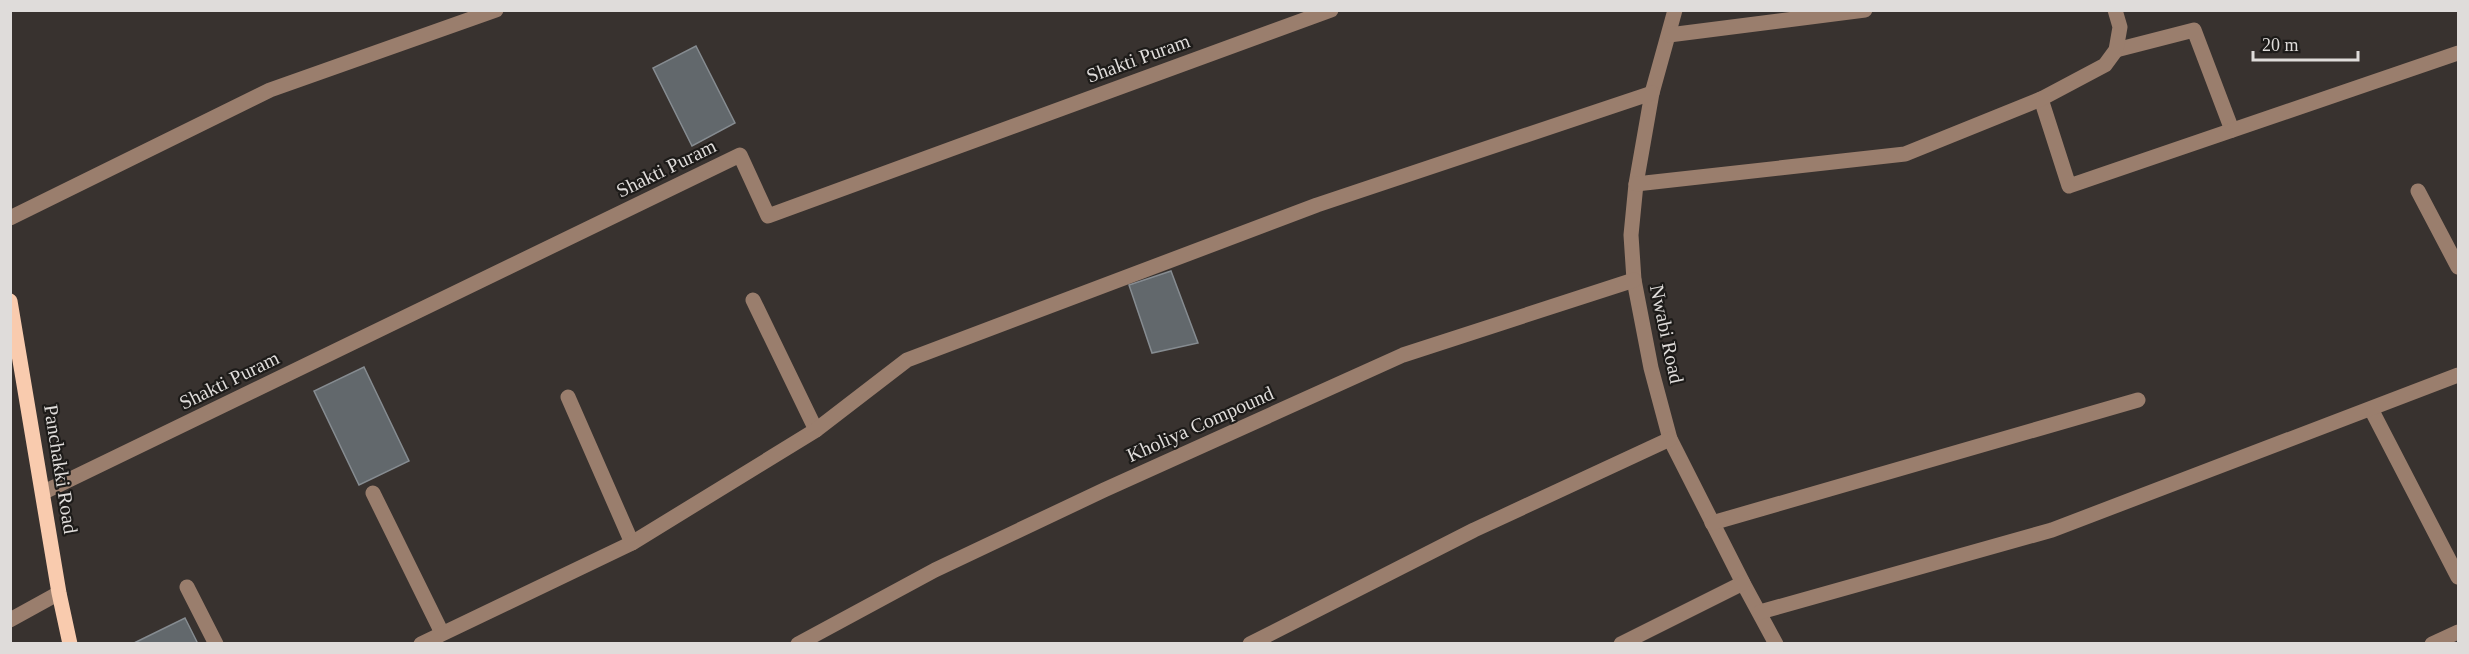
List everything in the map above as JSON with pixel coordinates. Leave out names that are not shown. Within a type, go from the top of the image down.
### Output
[{"type":"main road","name":"Panchakki Road","points":[[10,301],[14,342],[44,492],[59,593],[70,644]]},
{"type":"street","points":[[10,218],[270,90],[496,10]]},
{"type":"street","name":"Shakti Puram","points":[[44,492],[740,156],[768,216],[1331,10]]},
{"type":"street","name":"Nwabi Road","points":[[1675,10],[1652,93],[1636,184],[1631,235],[1634,280],[1651,368],[1670,439],[1776,644]]},
{"type":"street","points":[[1669,35],[1865,10]]},
{"type":"street","points":[[1636,184],[1905,154],[2041,99],[2105,65],[2116,50],[2120,27],[2115,10]]},
{"type":"street","points":[[2116,50],[2194,30],[2232,130]]},
{"type":"street","points":[[2041,99],[2069,186],[2458,53]]},
{"type":"street","points":[[421,644],[632,543],[816,430],[907,360],[1317,205],[1652,93]]},
{"type":"street","points":[[2418,191],[2458,267]]},
{"type":"street","name":"Kholiya Compound","points":[[798,644],[934,570],[1104,490],[1403,355],[1634,280]]},
{"type":"street","points":[[753,300],[816,430]]},
{"type":"street","points":[[1760,612],[2052,530],[2458,375]]},
{"type":"street","points":[[568,397],[632,543]]},
{"type":"street","points":[[1712,523],[2138,400]]},
{"type":"street","points":[[2371,409],[2458,577]]},
{"type":"street","points":[[1250,644],[1474,530],[1670,439]]},
{"type":"street","points":[[373,493],[442,633]]},
{"type":"street","points":[[1621,644],[1743,583]]},
{"type":"street","points":[[188,586],[216,644]]},
{"type":"street","points":[[10,620],[59,593]]},
{"type":"street","points":[[2432,644],[2458,632]]},
{"type":"building","points":[[696,46],[735,123],[692,146],[653,68]]},
{"type":"building","points":[[1171,271],[1198,343],[1152,353],[1129,285]]},
{"type":"building","points":[[364,367],[409,461],[359,485],[314,391]]},
{"type":"building","points":[[185,618],[198,644],[132,644]]}]
